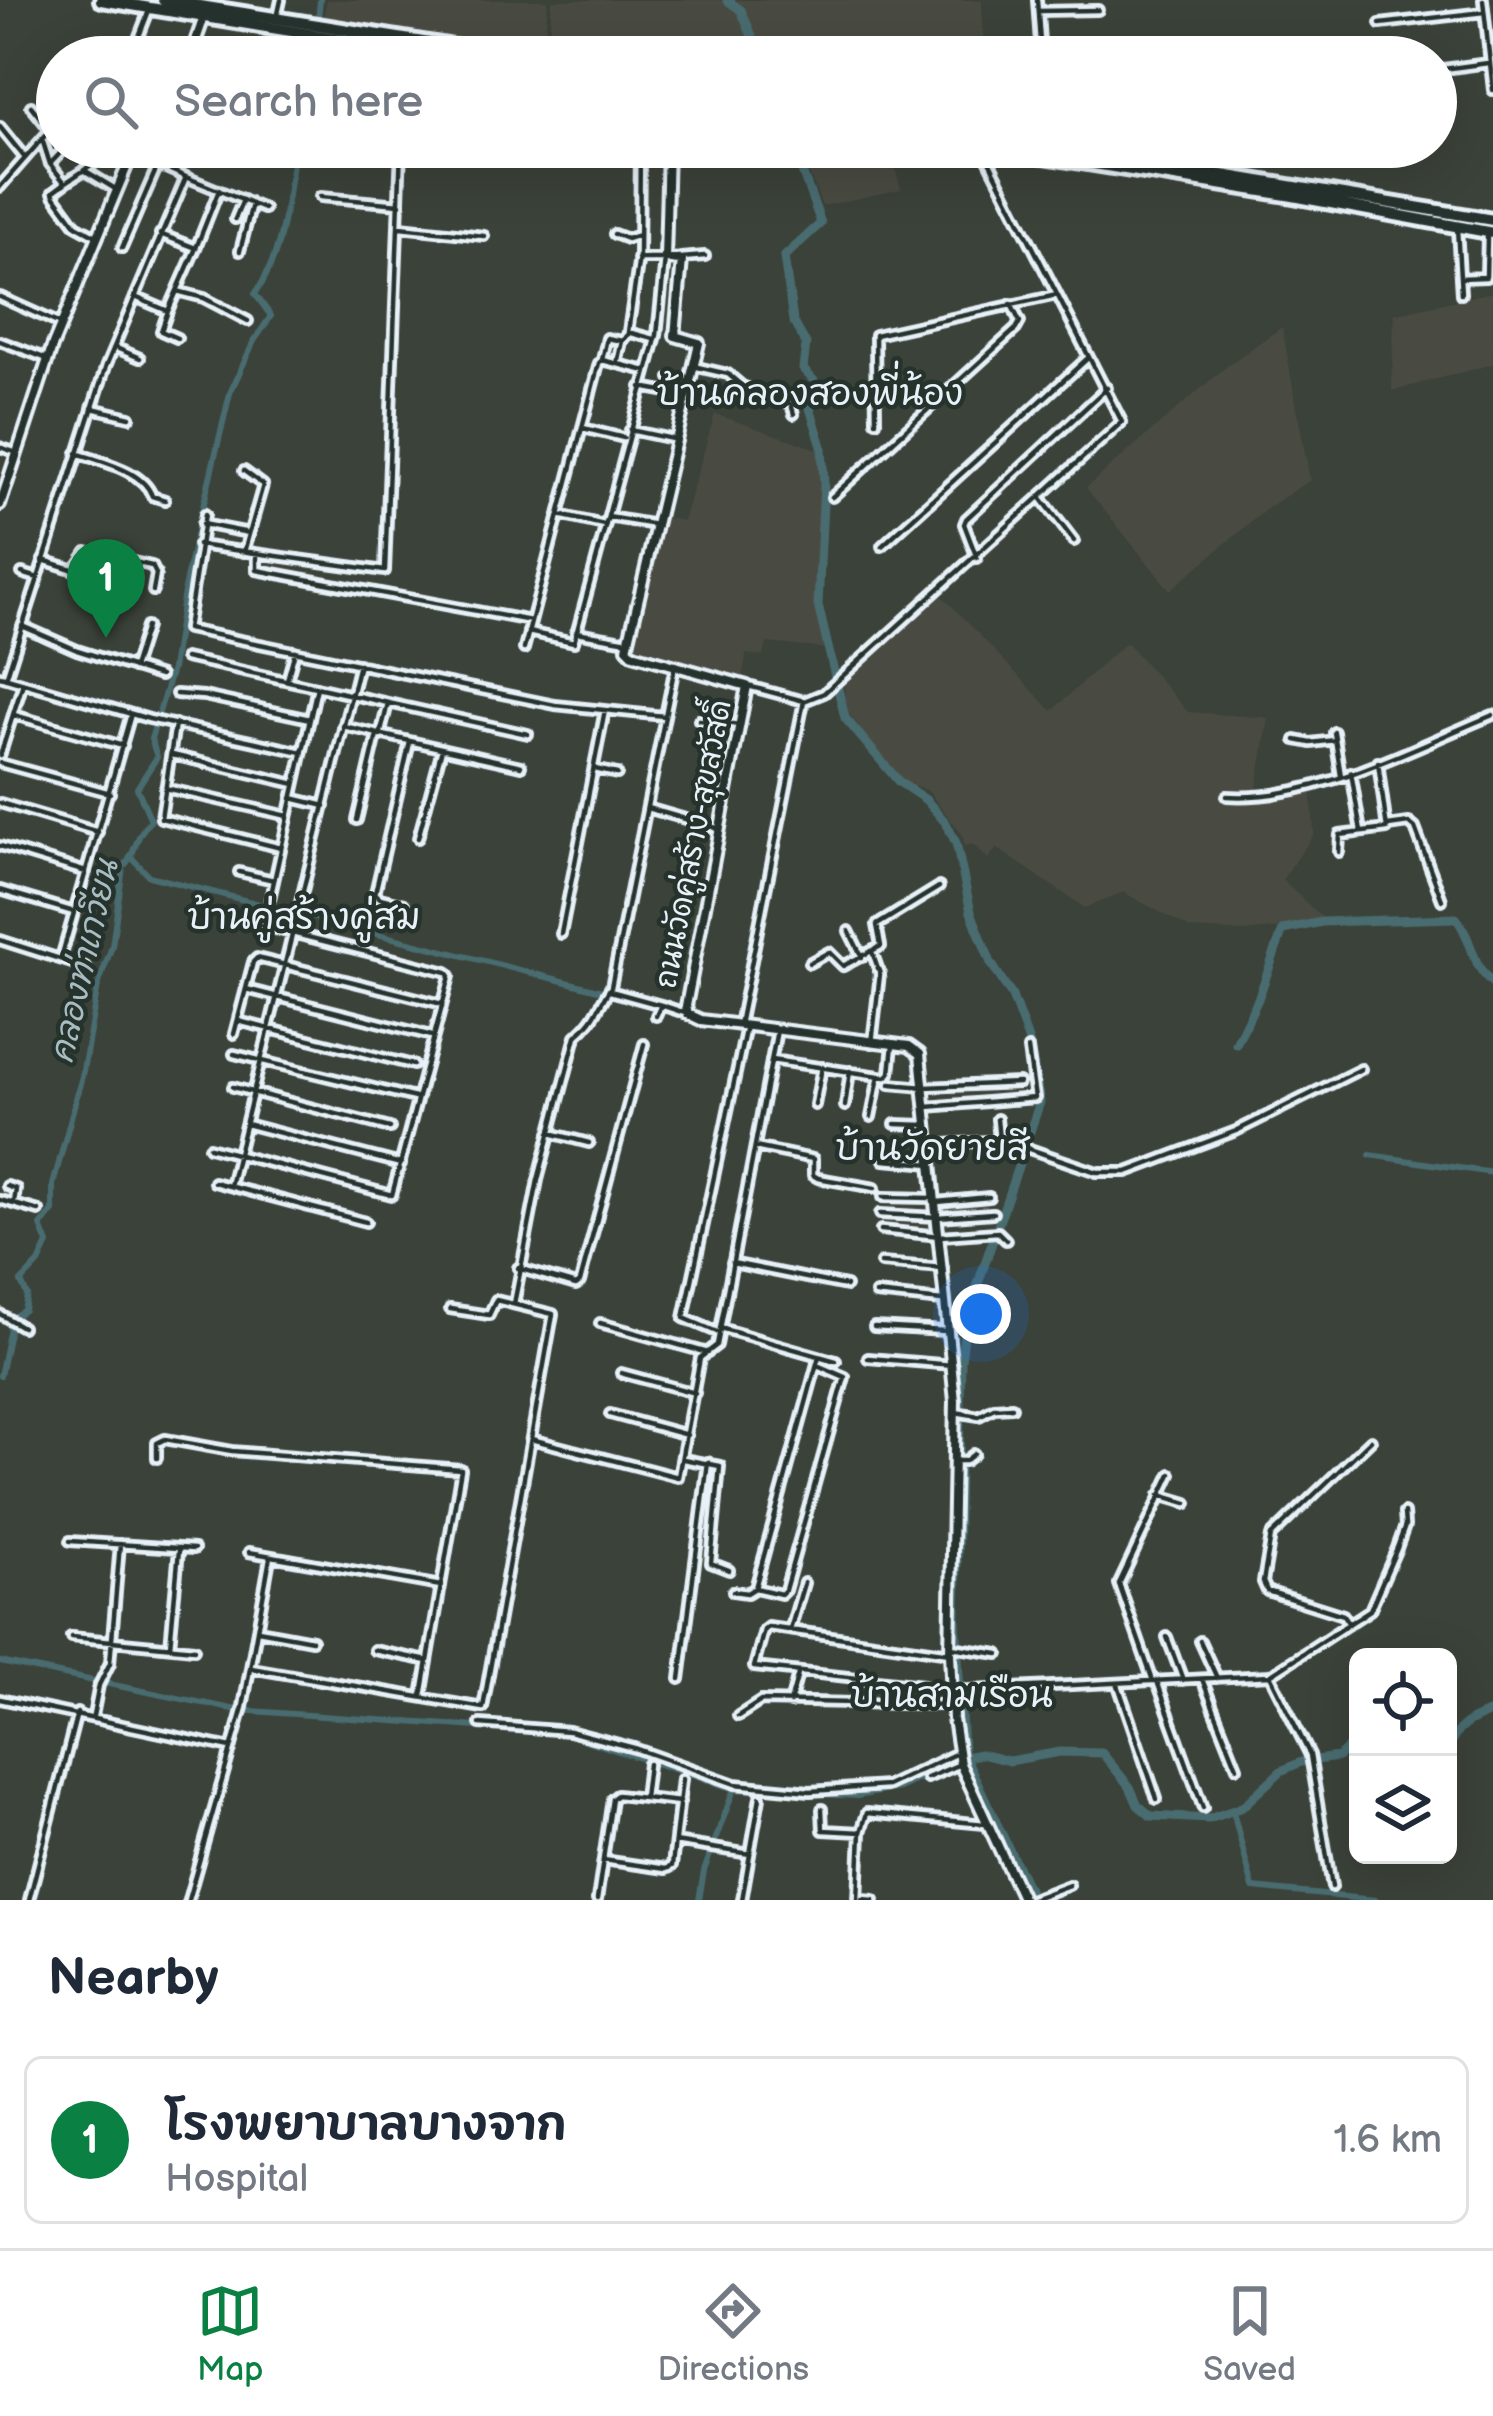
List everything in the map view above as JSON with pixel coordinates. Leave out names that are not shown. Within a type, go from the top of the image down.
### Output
[{"type":"main road","points":[[100,0],[277,18],[304,27]]},
{"type":"main road","points":[[160,5],[204,17],[350,36]]},
{"type":"main road","points":[[1117,168],[1491,229]]},
{"type":"main road","points":[[1167,168],[1491,229]]},
{"type":"street","points":[[277,18],[281,0]]},
{"type":"street","points":[[1037,0],[1039,36]]},
{"type":"street","points":[[1483,0],[1493,90]]},
{"type":"street","points":[[141,36],[160,5]]},
{"type":"street","points":[[1038,11],[1098,10]]},
{"type":"street","points":[[1380,24],[1493,13]]},
{"type":"street","points":[[197,36],[204,17]]},
{"type":"street","points":[[1457,67],[1490,62]]},
{"type":"street","points":[[32,106],[36,111]]},
{"type":"street","points":[[0,127],[25,158]]},
{"type":"street","points":[[0,187],[36,146]]},
{"type":"street","points":[[53,168],[65,183]]},
{"type":"street","points":[[87,168],[52,194],[76,225],[98,237]]},
{"type":"street","points":[[0,505],[47,359],[126,168]]},
{"type":"street","points":[[122,248],[154,168]]},
{"type":"street","points":[[165,168],[264,209]]},
{"type":"street","points":[[198,545],[385,572],[401,168]]},
{"type":"street","points":[[617,364],[622,341],[629,334],[638,260],[640,168]]},
{"type":"street","points":[[571,652],[656,337],[670,168]]},
{"type":"street","points":[[747,686],[803,701],[835,684],[1122,422],[995,168]]},
{"type":"street","points":[[84,170],[117,190]]},
{"type":"street","points":[[186,177],[114,347],[3,677],[149,719],[302,752]]},
{"type":"street","points":[[177,338],[161,331],[219,190]]},
{"type":"street","points":[[320,196],[400,204]]},
{"type":"street","points":[[236,219],[243,200]]},
{"type":"street","points":[[240,251],[252,204]]},
{"type":"street","points":[[399,227],[484,236]]},
{"type":"street","points":[[1457,227],[1461,294]]},
{"type":"street","points":[[1460,278],[1486,280],[1491,229]]},
{"type":"street","points":[[160,234],[196,248]]},
{"type":"street","points":[[614,234],[627,239],[639,235]]},
{"type":"street","points":[[638,260],[705,256]]},
{"type":"street","points":[[675,336],[681,258]]},
{"type":"street","points":[[177,291],[204,298],[248,321]]},
{"type":"street","points":[[876,421],[875,335],[1057,295]]},
{"type":"street","points":[[0,297],[61,324]]},
{"type":"street","points":[[135,298],[168,311]]},
{"type":"street","points":[[832,496],[1016,329],[1020,322],[1011,304]]},
{"type":"street","points":[[576,632],[628,641],[699,343],[675,336],[629,334]]},
{"type":"street","points":[[524,649],[608,337],[622,341]]},
{"type":"street","points":[[0,341],[47,359]]},
{"type":"street","points":[[114,347],[140,358]]},
{"type":"street","points":[[882,546],[1090,357]]},
{"type":"street","points":[[602,360],[646,371]]},
{"type":"street","points":[[694,366],[728,374],[742,386],[784,399],[794,414]]},
{"type":"street","points":[[671,379],[690,382]]},
{"type":"street","points":[[641,387],[663,391]]},
{"type":"street","points":[[977,558],[966,519],[1107,388]]},
{"type":"street","points":[[92,408],[130,417]]},
{"type":"street","points":[[584,428],[627,439]]},
{"type":"street","points":[[629,430],[677,440]]},
{"type":"street","points":[[0,447],[17,453]]},
{"type":"street","points":[[77,453],[128,473],[148,486],[152,496],[165,500]]},
{"type":"street","points":[[244,471],[263,485],[244,552]]},
{"type":"street","points":[[1041,498],[1074,541]]},
{"type":"street","points":[[205,514],[188,629],[467,689],[586,710],[664,716]]},
{"type":"street","points":[[560,515],[604,525]]},
{"type":"street","points":[[607,516],[656,526]]},
{"type":"street","points":[[202,524],[249,533]]},
{"type":"street","points":[[69,583],[88,552],[152,566],[156,574],[153,591]]},
{"type":"street","points":[[257,553],[257,570],[531,622]]},
{"type":"street","points":[[44,560],[75,570]]},
{"type":"street","points":[[22,573],[38,578]]},
{"type":"street","points":[[22,626],[77,650],[160,676]]},
{"type":"street","points":[[133,668],[146,627]]},
{"type":"street","points":[[528,632],[574,642]]},
{"type":"street","name":"ถนนวัดคู่สร้าง-สุขสวัสดิ์","points":[[628,641],[633,654],[747,686],[688,1014],[700,1020],[893,1045]]},
{"type":"street","points":[[287,680],[295,651]]},
{"type":"street","points":[[185,658],[528,734]]},
{"type":"street","points":[[230,1186],[359,664]]},
{"type":"street","points":[[514,1304],[518,1268],[576,1036],[593,1023],[600,1001],[610,991],[675,666]]},
{"type":"street","points":[[23,683],[0,759],[110,793]]},
{"type":"street","points":[[270,899],[317,687]]},
{"type":"street","points":[[176,694],[310,719]]},
{"type":"street","points":[[803,701],[684,1320],[836,1361]]},
{"type":"street","points":[[356,820],[388,703]]},
{"type":"street","points":[[561,934],[605,710]]},
{"type":"street","points":[[61,958],[131,714]]},
{"type":"street","points":[[14,715],[123,746]]},
{"type":"street","points":[[1227,796],[1262,797],[1341,776],[1493,715]]},
{"type":"street","points":[[699,720],[740,725]]},
{"type":"street","points":[[175,724],[162,819],[281,848]]},
{"type":"street","points":[[344,726],[521,766]]},
{"type":"street","points":[[1296,740],[1311,743],[1334,736],[1341,776]]},
{"type":"street","points":[[404,904],[380,898],[375,892],[410,742]]},
{"type":"street","points":[[418,838],[442,748]]},
{"type":"street","points":[[170,754],[295,784]]},
{"type":"street","points":[[1339,852],[1338,836],[1387,830],[1378,762]]},
{"type":"street","points":[[595,770],[617,774]]},
{"type":"street","points":[[1351,772],[1361,832]]},
{"type":"street","points":[[165,788],[288,816]]},
{"type":"street","points":[[292,798],[325,806]]},
{"type":"street","points":[[0,803],[98,832]]},
{"type":"street","points":[[647,808],[720,829]]},
{"type":"street","points":[[1388,826],[1415,828],[1442,900]]},
{"type":"street","points":[[0,846],[87,872]]},
{"type":"street","points":[[239,872],[274,880]]},
{"type":"street","points":[[808,963],[829,952],[842,967],[872,952],[883,945],[877,925],[939,886]]},
{"type":"street","points":[[0,890],[74,912]]},
{"type":"street","points":[[209,1147],[386,1196],[394,1192],[448,972],[236,919]]},
{"type":"street","points":[[849,931],[862,957]]},
{"type":"street","points":[[0,940],[86,967]]},
{"type":"street","points":[[872,952],[880,974],[872,1043]]},
{"type":"street","points":[[234,1034],[254,959],[442,1004]]},
{"type":"street","points":[[246,989],[434,1036]]},
{"type":"street","points":[[610,991],[688,1014]]},
{"type":"street","points":[[656,1016],[662,1005]]},
{"type":"street","points":[[238,1021],[413,1065]]},
{"type":"street","points":[[531,1438],[678,1477],[700,1358],[717,1346],[777,1030]]},
{"type":"street","points":[[518,1268],[576,1285],[580,1282],[644,1044]]},
{"type":"street","points":[[771,1060],[879,1076],[889,1075],[893,1045],[913,1046],[918,1051],[961,1412],[954,1649],[957,1691],[951,1706],[958,1758],[1030,1899],[1069,1885]]},
{"type":"street","points":[[927,1107],[1035,1098],[1028,1049]]},
{"type":"street","points":[[234,1054],[417,1099]]},
{"type":"street","points":[[815,1105],[822,1067]]},
{"type":"street","points":[[931,1145],[999,1140],[1097,1172],[1134,1170],[1236,1132],[1360,1069]]},
{"type":"street","points":[[844,1106],[850,1071]]},
{"type":"street","points":[[871,1118],[879,1076]]},
{"type":"street","points":[[890,1084],[1019,1083]]},
{"type":"street","points":[[233,1087],[390,1128]]},
{"type":"street","points":[[997,1119],[999,1140]]},
{"type":"street","points":[[246,1124],[401,1164]]},
{"type":"street","points":[[895,1124],[929,1126]]},
{"type":"street","points":[[550,1133],[589,1143]]},
{"type":"street","points":[[755,1148],[812,1158],[813,1175],[818,1178],[874,1188]]},
{"type":"street","points":[[884,1160],[933,1164]]},
{"type":"street","points":[[214,1182],[366,1222]]},
{"type":"street","points":[[7,1186],[16,1190],[13,1204]]},
{"type":"street","points":[[883,1197],[989,1197]]},
{"type":"street","points":[[0,1200],[39,1211]]},
{"type":"street","points":[[880,1214],[993,1214]]},
{"type":"street","points":[[881,1230],[940,1236],[996,1232],[1006,1240]]},
{"type":"street","points":[[732,1263],[846,1286]]},
{"type":"street","points":[[881,1263],[943,1268]]},
{"type":"street","points":[[876,1294],[946,1301]]},
{"type":"street","points":[[251,1668],[483,1708],[553,1314],[494,1300],[487,1315],[450,1309]]},
{"type":"street","points":[[0,1314],[20,1327]]},
{"type":"street","points":[[600,1323],[708,1353]]},
{"type":"street","points":[[874,1327],[950,1332]]},
{"type":"street","points":[[733,1591],[747,1594],[755,1588],[819,1356]]},
{"type":"street","points":[[868,1358],[953,1365]]},
{"type":"street","points":[[755,1588],[781,1594],[785,1590],[814,1493],[845,1377],[817,1365]]},
{"type":"street","points":[[622,1373],[695,1393]]},
{"type":"street","points":[[961,1412],[979,1416],[1012,1406]]},
{"type":"street","points":[[610,1414],[688,1435]]},
{"type":"street","points":[[157,1458],[157,1443],[165,1439],[250,1453],[459,1468],[422,1698]]},
{"type":"street","points":[[1349,1624],[1343,1615],[1267,1591],[1263,1582],[1271,1536],[1371,1439]]},
{"type":"street","points":[[960,1461],[974,1454]]},
{"type":"street","points":[[683,1459],[720,1466],[711,1563],[729,1570]]},
{"type":"street","points":[[680,1678],[708,1462]]},
{"type":"street","points":[[1171,1474],[1120,1584],[1203,1808]]},
{"type":"street","points":[[1160,1495],[1186,1504]]},
{"type":"street","points":[[957,1691],[1270,1675],[1373,1605],[1405,1516]]},
{"type":"street","points":[[70,1541],[194,1549]]},
{"type":"street","points":[[93,1717],[113,1640],[121,1544]]},
{"type":"street","points":[[170,1646],[179,1548]]},
{"type":"street","points":[[249,1552],[441,1586]]},
{"type":"street","points":[[188,1900],[242,1711],[270,1558]]},
{"type":"street","points":[[790,1630],[804,1583]]},
{"type":"street","points":[[927,1705],[923,1685],[754,1667],[766,1628],[999,1654]]},
{"type":"street","points":[[258,1630],[311,1640]]},
{"type":"street","points":[[71,1637],[194,1648]]},
{"type":"street","points":[[1167,1637],[1183,1680]]},
{"type":"street","points":[[1200,1641],[1217,1678]]},
{"type":"street","points":[[374,1650],[428,1661]]},
{"type":"street","points":[[790,1703],[798,1673]]},
{"type":"street","points":[[1270,1675],[1310,1755],[1332,1887]]},
{"type":"street","points":[[1202,1679],[1237,1767]]},
{"type":"street","points":[[1117,1683],[1157,1799]]},
{"type":"street","points":[[0,1699],[231,1748]]},
{"type":"street","points":[[738,1717],[757,1701],[951,1706]]},
{"type":"street","points":[[28,1900],[76,1713]]},
{"type":"street","points":[[480,1724],[582,1734],[736,1784],[810,1792],[876,1789],[958,1758]]},
{"type":"street","points":[[928,1778],[958,1758]]},
{"type":"street","points":[[644,1798],[648,1764]]},
{"type":"street","points":[[603,1860],[670,1868],[682,1779]]},
{"type":"street","points":[[742,1900],[760,1796]]},
{"type":"street","points":[[597,1900],[611,1798],[680,1802]]},
{"type":"street","points":[[822,1809],[824,1830],[861,1832]]},
{"type":"street","points":[[874,1900],[861,1899],[864,1815],[876,1812],[991,1825]]},
{"type":"street","points":[[676,1842],[750,1854]]},
{"type":"shaded area","points":[[327,0],[548,0],[545,36],[427,36],[323,18]]},
{"type":"shaded area","points":[[552,0],[721,0],[741,8],[751,36],[549,36]]},
{"type":"shaded area","points":[[736,0],[982,0],[983,36],[755,36]]},
{"type":"shaded area","points":[[807,168],[895,168],[901,189],[822,206]]},
{"type":"shaded area","points":[[1493,292],[1493,364],[1392,391],[1394,314]]},
{"type":"shaded area","points":[[1282,327],[1310,480],[1269,507],[1170,590],[1086,488],[1227,366]]},
{"type":"shaded area","points":[[715,414],[817,449],[821,466],[817,586],[829,649],[767,643],[763,656],[746,654],[742,683],[632,652],[630,644],[661,516],[683,521]]},
{"type":"shaded area","points":[[940,594],[1052,711],[1126,642],[1188,712],[1269,718],[1256,794],[1311,782],[1314,834],[1282,880],[1328,923],[1244,932],[1191,929],[1123,892],[1085,908],[997,848],[988,859],[973,844],[965,846],[962,834],[928,791],[899,779],[846,710],[844,683]]},
{"type":"waterway","name":"คลองท่าเกวียน","points":[[316,36],[320,0]]},
{"type":"waterway","points":[[727,0],[741,10],[752,36]]},
{"type":"waterway","name":"คลองท่าเกวียน","points":[[0,1376],[12,1318],[24,1310],[27,1295],[21,1282],[39,1263],[48,1244],[41,1226],[53,1211],[53,1185],[82,1076],[98,986],[112,946],[123,867],[151,820],[137,788],[157,757],[151,739],[172,669],[186,579],[230,393],[271,316],[255,294],[279,242],[292,168]]},
{"type":"waterway","points":[[801,168],[821,223],[784,257],[793,321],[806,344],[803,369],[818,385],[808,402],[822,446],[824,484],[818,605],[845,718],[899,782],[926,800],[946,823],[956,843],[971,912],[1029,1042],[1040,1102],[966,1319],[956,1618],[963,1752],[1033,1900]]},
{"type":"waterway","points":[[132,858],[149,876],[606,992]]},
{"type":"waterway","points":[[1236,1044],[1283,930],[1322,922],[1456,918],[1480,969],[1493,983]]},
{"type":"waterway","points":[[1370,1155],[1493,1173]]},
{"type":"waterway","points":[[0,1662],[237,1710],[563,1733],[734,1789],[857,1796],[899,1788],[965,1757]]},
{"type":"waterway","points":[[1457,1733],[1493,1711]]},
{"type":"waterway","points":[[965,1757],[981,1754],[1009,1761],[1060,1752],[1102,1753],[1151,1816],[1209,1819],[1242,1807],[1281,1771],[1301,1762],[1338,1757],[1349,1748]]},
{"type":"waterway","points":[[699,1900],[704,1871],[734,1789]]},
{"type":"waterway","points":[[1232,1808],[1253,1888],[1376,1900]]},
{"type":"place","name":"โรงพยาบาลบางจาก","points":[[106,638]]},
{"type":"district","name":"บ้านคลองสองพี่น้อง","points":[[810,392]]},
{"type":"district","name":"บ้านคู่สร้างคู่สม","points":[[304,916]]},
{"type":"district","name":"บ้านวัดยายสี","points":[[932,1147]]},
{"type":"district","name":"บ้านสามเรือน","points":[[952,1694]]}]
